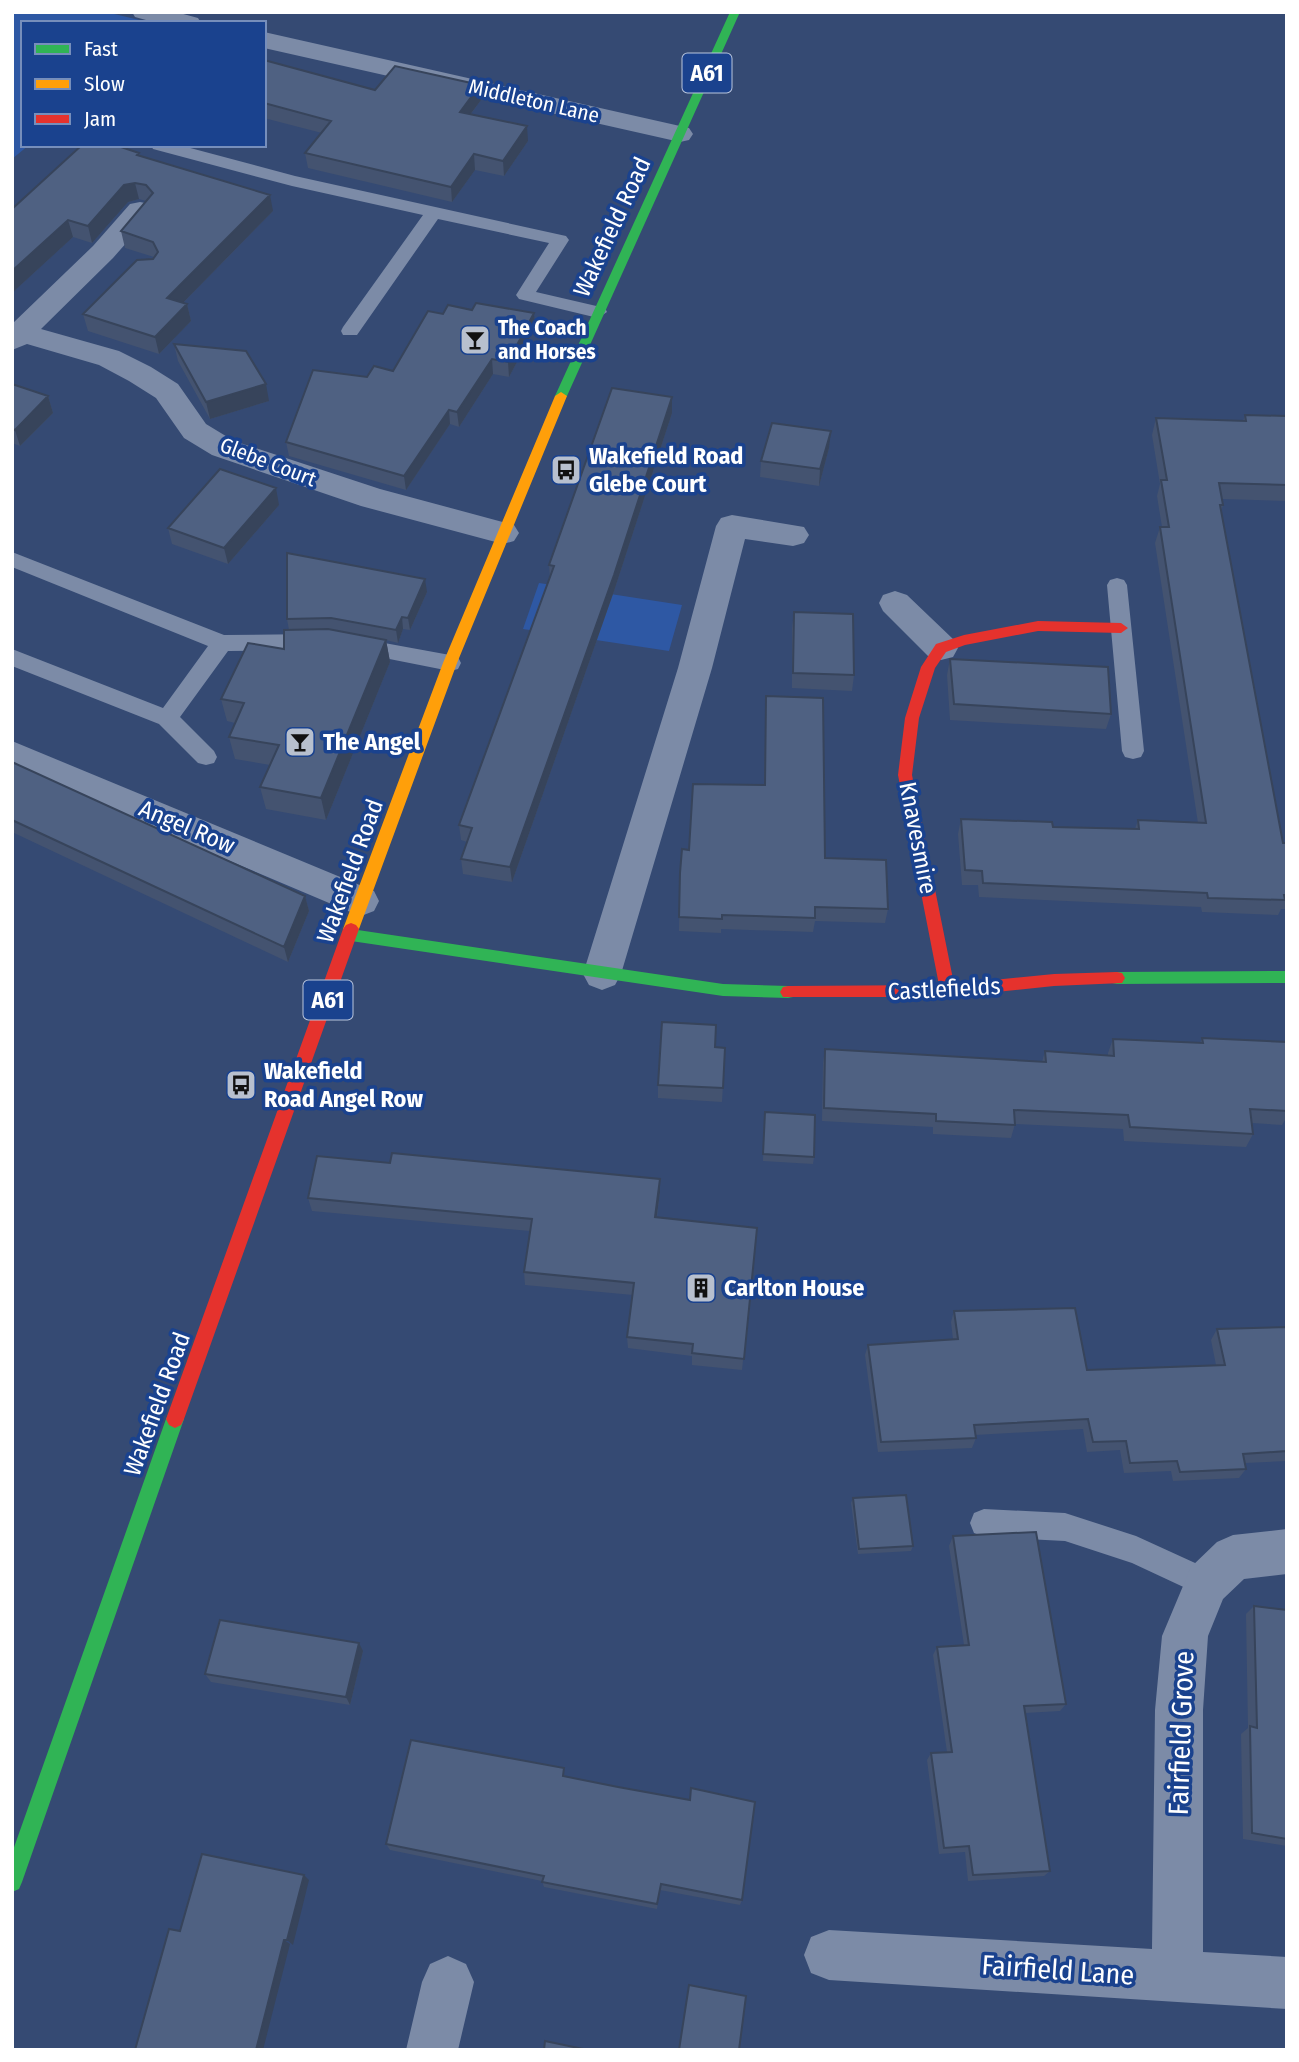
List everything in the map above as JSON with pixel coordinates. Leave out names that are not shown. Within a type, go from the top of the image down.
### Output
[{"type":"main road","name":"Wakefield Road","points":[[12,1882],[82,1678],[361,901],[450,663],[598,312],[735,12]]},
{"type":"main road","points":[[941,648],[964,640],[1038,626],[1121,628]]},
{"type":"main road","name":"Knavesmire","points":[[941,648],[928,667],[919,690],[912,718],[905,775],[948,992]]},
{"type":"main road","name":"Castlefields","points":[[351,934],[602,974],[723,990],[948,992],[1055,980],[1187,976],[1287,978]]},
{"type":"street","points":[[144,12],[181,21]]},
{"type":"street","name":"Middleton Lane","points":[[266,40],[680,134]]},
{"type":"street","name":"Glebe Court","points":[[16,336],[103,252],[140,210]]},
{"type":"street","points":[[103,252],[135,263]]},
{"type":"street","name":"Glebe Court","points":[[16,336],[109,358],[140,374],[167,391],[195,431],[223,448],[372,498],[503,533]]},
{"type":"street","points":[[602,974],[695,668],[732,526],[793,535]]},
{"type":"street","points":[[895,603],[941,648]]},
{"type":"street","name":"Angel Row","points":[[12,754],[361,901]]},
{"type":"street","name":"Fairfield Grove","points":[[1177,1978],[1179,1710],[1185,1636],[1207,1583],[1233,1558],[1287,1551]]},
{"type":"street","name":"Fairfield Lane","points":[[829,1955],[1287,1983]]},
{"type":"street","points":[[432,2050],[447,1982]]},
{"type":"lane","points":[[166,147],[292,181],[561,240],[525,295],[598,312]]},
{"type":"lane","points":[[350,331],[434,212]]},
{"type":"lane","points":[[12,559],[222,643],[332,641],[450,663]]},
{"type":"lane","points":[[1117,585],[1133,751]]},
{"type":"lane","points":[[167,718],[222,643]]},
{"type":"lane","points":[[12,657],[167,718],[206,757]]},
{"type":"lane","points":[[984,1523],[1065,1527],[1136,1550],[1207,1583]]},
{"type":"shaded area","points":[[12,12],[106,12],[144,21],[21,21],[21,147],[27,147],[12,159]]},
{"type":"shaded area","points":[[539,583],[682,605],[669,651],[523,629]]},
{"type":"building","points":[[266,61],[375,90],[395,66],[480,85],[460,112],[527,126],[503,161],[474,154],[451,187],[305,153],[331,121],[266,104]]},
{"type":"building","points":[[80,147],[121,147],[139,153],[137,155],[270,195],[167,298],[187,304],[155,337],[83,314],[137,260],[153,259],[158,252],[153,242],[121,231],[153,193],[146,185],[124,185],[88,226],[68,220],[12,271],[12,209]]},
{"type":"building","points":[[476,303],[534,313],[508,362],[492,359],[457,412],[449,410],[404,476],[286,442],[313,370],[367,377],[374,366],[393,371],[428,311],[443,314],[448,305],[472,310]]},
{"type":"building","points":[[174,344],[246,351],[266,384],[206,402]]},
{"type":"building","points":[[12,384],[48,396],[15,430],[12,429]]},
{"type":"building","points":[[612,388],[672,397],[614,575],[510,867],[461,859],[472,828],[459,825],[554,566],[549,565]]},
{"type":"building","points":[[1245,415],[1286,416],[1287,420],[1287,485],[1219,483],[1223,505],[1220,505],[1283,843],[1287,843],[1285,900],[1208,898],[1207,893],[983,883],[982,871],[965,870],[961,819],[1052,822],[1053,827],[1139,829],[1138,820],[1206,823],[1160,527],[1169,527],[1161,480],[1167,480],[1156,418],[1246,421]]},
{"type":"building","points":[[772,423],[831,431],[820,469],[761,461]]},
{"type":"building","points":[[220,469],[276,488],[224,548],[168,528]]},
{"type":"building","points":[[287,553],[425,579],[408,618],[402,617],[396,630],[331,618],[287,619]]},
{"type":"building","points":[[794,612],[853,614],[854,675],[793,673]]},
{"type":"building","name":"The Angel","points":[[328,629],[386,640],[321,798],[260,787],[279,745],[229,737],[244,703],[221,699],[248,643],[284,649],[284,630]]},
{"type":"building","points":[[950,659],[1108,667],[1111,714],[954,704]]},
{"type":"building","points":[[766,696],[823,698],[825,858],[886,860],[888,909],[815,907],[815,918],[722,915],[722,919],[679,917],[682,849],[689,850],[693,784],[765,785]]},
{"type":"building","points":[[12,762],[305,896],[284,947],[12,820]]},
{"type":"building","points":[[662,1022],[716,1025],[715,1047],[725,1048],[723,1088],[658,1085]]},
{"type":"building","points":[[1202,1038],[1287,1042],[1287,1111],[1250,1109],[1253,1134],[1130,1127],[1128,1115],[1014,1110],[1015,1125],[936,1121],[936,1114],[824,1108],[825,1049],[1046,1062],[1045,1051],[1114,1056],[1113,1039],[1203,1043]]},
{"type":"building","points":[[765,1112],[815,1115],[814,1157],[763,1154]]},
{"type":"building","points":[[392,1153],[660,1179],[655,1217],[757,1228],[744,1359],[692,1353],[693,1344],[627,1337],[634,1283],[524,1272],[532,1219],[308,1198],[317,1156],[390,1163]]},
{"type":"building","points":[[1075,1308],[1087,1370],[1225,1365],[1217,1329],[1287,1327],[1287,1451],[1243,1454],[1246,1469],[1180,1472],[1177,1461],[1130,1463],[1126,1441],[1093,1442],[1088,1419],[974,1425],[976,1438],[881,1442],[868,1345],[958,1339],[954,1311]]},
{"type":"building","points":[[906,1495],[913,1546],[859,1549],[853,1498]]},
{"type":"building","points":[[1036,1532],[1066,1704],[1024,1706],[1050,1871],[973,1875],[969,1846],[944,1848],[931,1753],[952,1752],[937,1647],[969,1645],[953,1536]]},
{"type":"building","points":[[1254,1606],[1287,1610],[1287,1839],[1252,1833],[1250,1726],[1257,1728]]},
{"type":"building","points":[[220,1620],[359,1643],[346,1697],[205,1674]]},
{"type":"building","points":[[411,1740],[564,1768],[563,1776],[690,1800],[691,1788],[755,1802],[742,1900],[661,1884],[657,1904],[542,1882],[544,1876],[386,1844]]},
{"type":"building","points":[[202,1854],[304,1875],[256,2050],[135,2050],[169,1929],[180,1931]]},
{"type":"building","points":[[689,1985],[746,1996],[739,2050],[679,2050]]},
{"type":"building","points":[[545,2041],[588,2050],[544,2050]]},
{"type":"traffic: fast","points":[[561,396],[735,12]]},
{"type":"traffic: fast","points":[[351,935],[723,990],[788,992]]},
{"type":"traffic: fast","points":[[1117,978],[1287,977]]},
{"type":"traffic: fast","points":[[12,1882],[175,1419]]},
{"type":"traffic: slow","points":[[351,929],[450,663],[561,396]]},
{"type":"traffic: jam","points":[[948,991],[905,775],[912,718],[928,667],[941,648],[964,640],[1038,626],[1121,628]]},
{"type":"traffic: jam","points":[[175,1419],[351,929]]},
{"type":"traffic: jam","points":[[788,992],[948,991],[1054,980],[1117,978]]},
{"type":"place","name":"The Coach and Horses","points":[[475,340]]},
{"type":"place","name":"Wakefield Road Glebe Court","points":[[566,470]]},
{"type":"place","name":"The Angel","points":[[300,742]]},
{"type":"place","name":"Wakefield Road Angel Row","points":[[241,1085]]},
{"type":"place","name":"Carlton House","points":[[701,1288]]}]
